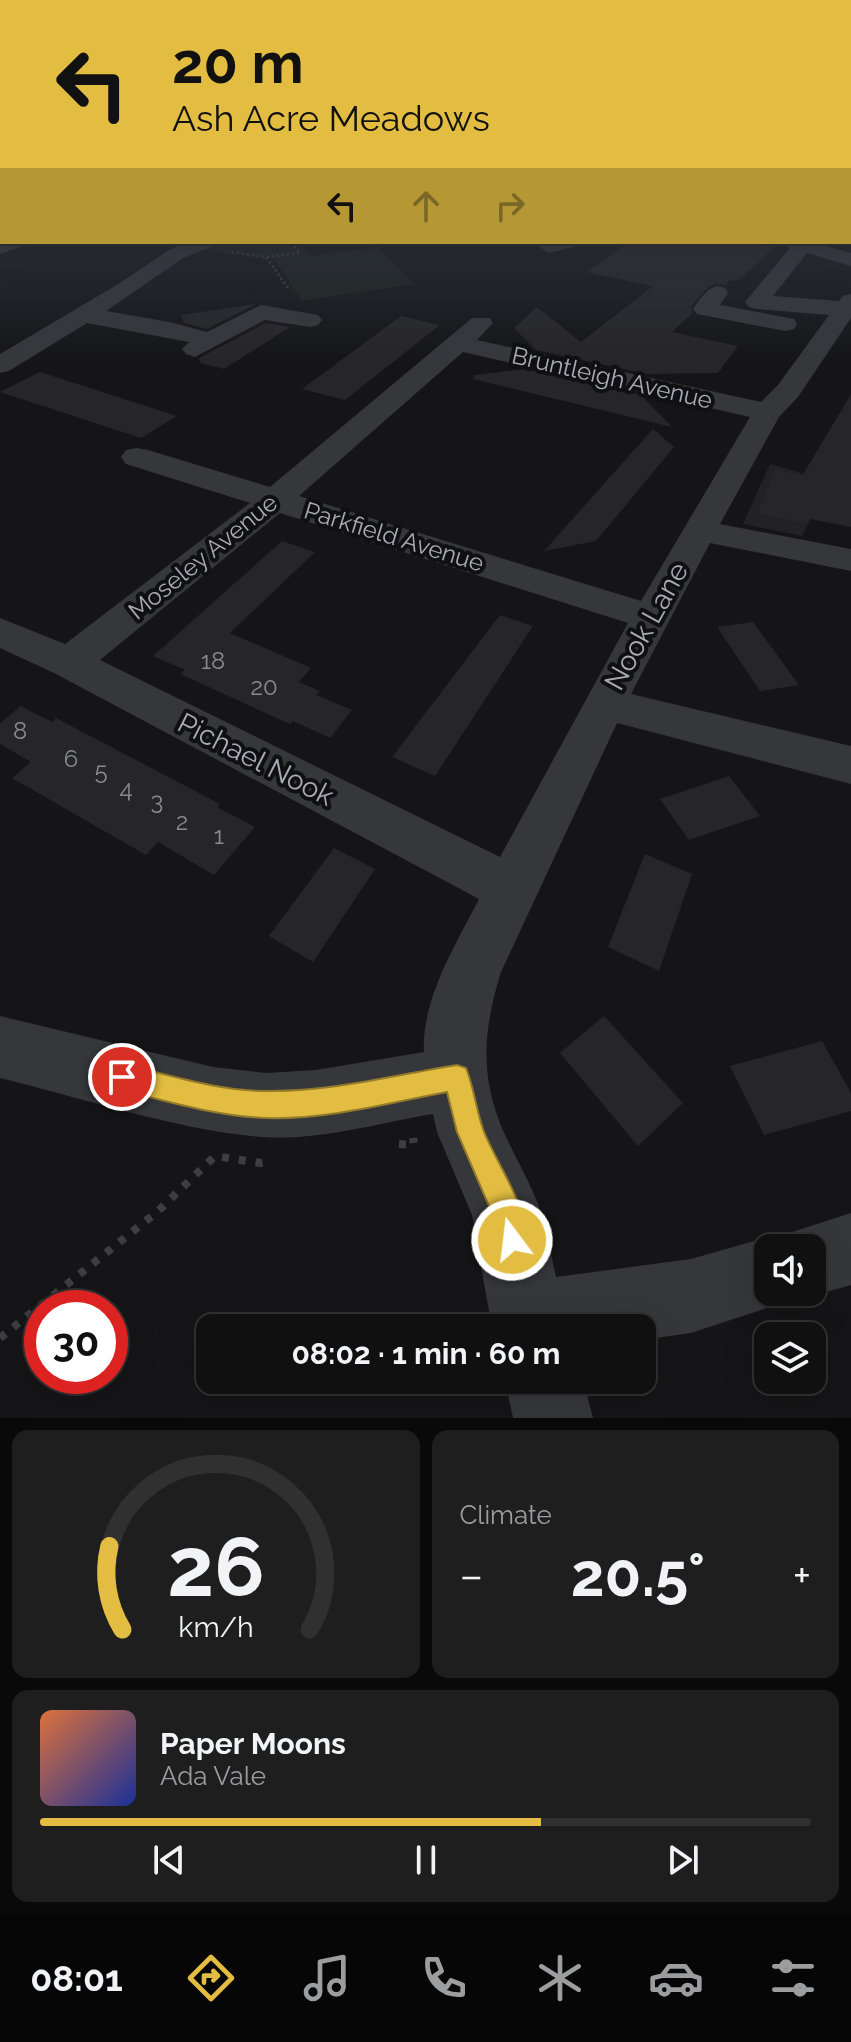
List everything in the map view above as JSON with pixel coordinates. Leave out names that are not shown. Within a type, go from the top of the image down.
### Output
[{"type":"street","points":[[0,365],[176,254],[201,244]]},
{"type":"street","points":[[549,247],[562,244]]},
{"type":"street","points":[[843,314],[757,302],[796,244],[851,260]]},
{"type":"street","points":[[717,293],[705,309],[843,314]]},
{"type":"street","points":[[83,315],[143,323],[202,344],[261,312],[310,320]]},
{"type":"street","name":"Nook Lane","points":[[528,1314],[507,1214],[470,1132],[457,1078],[454,1043],[459,1011],[473,970],[511,889],[651,617],[767,412],[788,391],[843,314]]},
{"type":"street","name":"Bruntleigh Avenue","points":[[470,333],[767,412]]},
{"type":"street","name":"Moseley Avenue","points":[[69,663],[275,500],[470,333]]},
{"type":"street","name":"Parkfield Avenue","points":[[137,457],[651,617]]},
{"type":"street","points":[[699,530],[851,560]]},
{"type":"street","name":"Pichael Nook","points":[[0,632],[69,663],[511,889]]},
{"type":"street","points":[[604,704],[851,765]]},
{"type":"street","points":[[0,1047],[213,1099],[266,1105],[316,1102],[457,1078]]},
{"type":"street","points":[[826,1256],[851,1249]]},
{"type":"street","points":[[630,1314],[754,1277]]},
{"type":"street","name":"Nook Lane","points":[[547,1394],[553,1418]]},
{"type":"path","points":[[201,244],[266,257],[300,253],[292,244]]},
{"type":"path","points":[[266,257],[299,303],[282,314]]},
{"type":"path","points":[[0,1338],[157,1212],[215,1156]]},
{"type":"shaded area","points":[[201,244],[298,244],[310,256],[378,247],[414,284],[302,301],[275,260],[191,248]]},
{"type":"shaded area","points":[[770,464],[851,487],[822,496],[802,536],[743,524]]},
{"type":"building","points":[[627,244],[778,244],[738,281],[731,280],[725,285],[716,283],[705,290],[691,307],[693,313],[672,332],[738,346],[718,373],[647,374],[536,350],[514,328],[537,307],[581,342],[653,286],[586,272]]},
{"type":"building","points":[[256,304],[207,329],[184,323],[181,315]]},
{"type":"building","points":[[401,316],[440,325],[345,400],[302,389]]},
{"type":"building","points":[[266,323],[290,327],[224,369],[201,363],[199,358]]},
{"type":"building","points":[[526,369],[641,395],[672,427],[473,379],[474,375]]},
{"type":"building","points":[[40,372],[177,416],[141,438],[0,392]]},
{"type":"building","points":[[851,394],[851,527],[810,519],[808,524],[758,513],[775,469],[802,476]]},
{"type":"building","points":[[653,429],[674,447],[596,541],[544,551]]},
{"type":"building","points":[[282,541],[315,552],[230,633],[311,668],[299,682],[320,691],[316,695],[352,710],[330,738],[293,721],[290,724],[180,674],[185,670],[153,656]]},
{"type":"building","points":[[500,615],[533,626],[435,776],[392,757]]},
{"type":"building","points":[[753,622],[799,685],[760,691],[717,627]]},
{"type":"building","points":[[21,706],[52,722],[56,718],[220,804],[217,807],[255,827],[214,875],[158,842],[146,855],[12,778],[31,762],[0,744],[0,723]]},
{"type":"building","points":[[729,776],[760,816],[689,840],[660,799]]},
{"type":"building","points":[[334,848],[375,869],[313,962],[269,936]]},
{"type":"building","points":[[645,854],[692,874],[659,971],[608,947]]},
{"type":"building","points":[[604,1016],[683,1103],[638,1146],[560,1053]]},
{"type":"building","points":[[822,1041],[851,1093],[851,1111],[764,1135],[730,1066]]},
{"type":"route","points":[[122,1077],[213,1099],[266,1105],[316,1102],[457,1078],[470,1132],[507,1214],[512,1240]]}]
